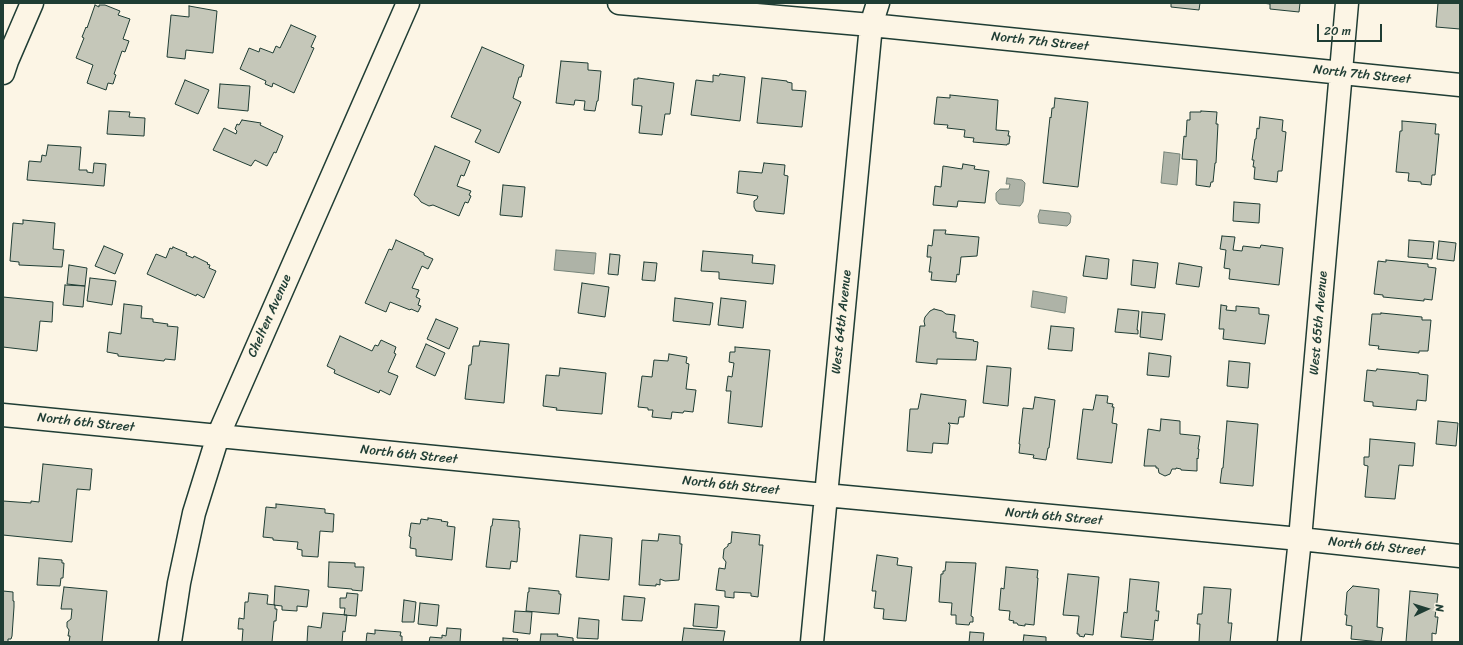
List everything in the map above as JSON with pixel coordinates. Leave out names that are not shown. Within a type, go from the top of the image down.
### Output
[{"type":"street","points":[[3,73],[32,3]]},
{"type":"street","name":"Chelten Avenue","points":[[170,642],[179,583],[194,513],[218,436],[408,3]]},
{"type":"street","name":"North 7th Street","points":[[619,3],[871,25],[1460,85]]},
{"type":"street","name":"West 64th Avenue","points":[[812,642],[871,25],[878,3]]},
{"type":"street","name":"West 65th Avenue","points":[[1289,642],[1300,539],[1347,3]]},
{"type":"street","name":"North 6th Street","points":[[3,415],[825,495],[1300,539],[1460,556]]},
{"type":"shaded area","points":[[1164,152],[1180,154],[1177,185],[1161,183]]},
{"type":"shaded area","points":[[1007,178],[1022,180],[1025,183],[1023,202],[1020,206],[999,204],[996,200],[996,193],[1000,189],[1009,189],[1010,184],[1006,184]]},
{"type":"shaded area","points":[[1040,210],[1069,213],[1071,216],[1070,223],[1067,226],[1039,223],[1038,216]]},
{"type":"shaded area","points":[[556,250],[596,253],[594,274],[554,270]]},
{"type":"shaded area","points":[[1033,291],[1067,297],[1065,313],[1031,307]]},
{"type":"building","points":[[1171,3],[1200,3],[1199,10],[1171,7]]},
{"type":"building","points":[[1262,3],[1300,3],[1299,12],[1270,9],[1270,4]]},
{"type":"building","points":[[1438,3],[1460,3],[1460,29],[1436,27]]},
{"type":"building","points":[[95,5],[99,7],[99,5],[105,5],[120,11],[118,15],[130,19],[123,39],[129,41],[125,52],[122,51],[114,74],[116,75],[113,84],[108,83],[106,90],[87,83],[93,65],[76,58],[84,38],[82,37],[86,27],[87,28]]},
{"type":"building","points":[[189,6],[217,11],[213,53],[186,50],[185,59],[167,57],[171,15],[189,17]]},
{"type":"building","points":[[291,25],[316,36],[311,47],[314,48],[294,93],[273,83],[272,87],[265,84],[266,81],[240,69],[249,48],[259,52],[260,48],[273,53],[276,46],[280,48]]},
{"type":"building","points":[[482,47],[524,65],[513,98],[521,102],[499,153],[475,142],[481,130],[451,117]]},
{"type":"building","points":[[561,61],[588,63],[588,70],[601,71],[598,101],[595,111],[584,110],[585,101],[575,100],[574,105],[556,103]]},
{"type":"building","points":[[720,74],[745,77],[740,121],[691,115],[696,80],[713,82],[713,75],[719,76]]},
{"type":"building","points":[[638,78],[674,83],[670,114],[665,114],[662,135],[639,133],[642,106],[632,105],[634,79]]},
{"type":"building","points":[[762,78],[787,81],[792,83],[792,90],[806,91],[802,127],[757,123]]},
{"type":"building","points":[[185,80],[209,90],[198,114],[175,104]]},
{"type":"building","points":[[220,84],[250,86],[248,111],[218,108]]},
{"type":"building","points":[[950,95],[998,100],[996,130],[1009,131],[1009,144],[973,142],[974,138],[964,137],[965,130],[947,128],[948,125],[934,124],[937,97],[950,98]]},
{"type":"building","points":[[1055,98],[1088,102],[1078,187],[1043,183],[1050,117],[1051,118],[1052,108],[1054,108]]},
{"type":"building","points":[[109,111],[130,112],[129,117],[145,118],[144,136],[107,134]]},
{"type":"building","points":[[1190,112],[1217,112],[1216,124],[1218,124],[1216,163],[1213,182],[1211,182],[1210,187],[1196,185],[1197,160],[1182,159],[1184,136],[1186,137],[1187,120],[1190,120]]},
{"type":"building","points":[[1260,117],[1283,120],[1282,131],[1286,132],[1282,171],[1278,171],[1277,182],[1254,179],[1255,167],[1253,167],[1254,160],[1252,160],[1257,128],[1259,129]]},
{"type":"building","points":[[242,120],[261,123],[260,125],[283,136],[276,153],[274,152],[267,166],[255,160],[251,166],[213,150],[224,128],[236,134],[237,131],[235,129],[237,124],[239,125]]},
{"type":"building","points":[[1402,121],[1436,124],[1435,134],[1439,134],[1435,175],[1432,175],[1431,185],[1421,184],[1421,182],[1408,181],[1409,173],[1396,172]]},
{"type":"building","points":[[48,145],[81,147],[79,170],[87,170],[87,172],[93,173],[94,163],[106,164],[104,186],[27,180],[29,161],[41,162],[42,155],[46,156]]},
{"type":"building","points":[[435,146],[470,161],[464,176],[461,175],[457,186],[471,191],[469,195],[471,196],[468,203],[465,202],[459,216],[433,205],[429,206],[421,202],[414,195]]},
{"type":"building","points":[[764,163],[785,165],[784,175],[788,176],[784,214],[756,211],[754,201],[758,196],[737,193],[739,171],[762,173]]},
{"type":"building","points":[[963,164],[975,166],[974,169],[989,171],[985,203],[958,201],[957,207],[933,205],[935,186],[941,187],[943,166],[962,169]]},
{"type":"building","points":[[503,185],[525,187],[522,217],[500,215]]},
{"type":"building","points":[[1234,202],[1260,204],[1259,223],[1233,221]]},
{"type":"building","points":[[23,220],[55,223],[53,249],[64,250],[62,267],[19,265],[19,262],[10,261],[13,223],[23,224]]},
{"type":"building","points":[[934,230],[946,230],[945,234],[979,237],[977,256],[961,257],[959,275],[957,274],[956,282],[931,280],[932,272],[929,272],[931,257],[927,257],[928,245],[932,246]]},
{"type":"building","points":[[1222,236],[1235,237],[1233,250],[1242,251],[1243,246],[1260,248],[1261,245],[1283,248],[1279,285],[1229,279],[1230,269],[1224,268],[1226,250],[1220,249]]},
{"type":"building","points":[[396,240],[424,253],[424,255],[433,259],[428,269],[422,266],[412,288],[419,290],[416,297],[420,299],[418,305],[421,306],[418,312],[390,302],[386,312],[365,303],[389,249],[392,250]]},
{"type":"building","points":[[1409,240],[1434,242],[1432,259],[1408,257]]},
{"type":"building","points":[[1439,241],[1456,243],[1454,261],[1437,259]]},
{"type":"building","points":[[104,246],[123,254],[115,274],[95,266]]},
{"type":"building","points":[[173,247],[187,253],[186,255],[193,258],[194,256],[208,263],[207,264],[210,265],[209,268],[216,271],[204,298],[197,294],[196,296],[147,274],[156,254],[166,258],[170,248],[172,249]]},
{"type":"building","points":[[703,251],[753,255],[752,263],[775,265],[773,284],[719,279],[719,272],[701,271]]},
{"type":"building","points":[[610,254],[620,255],[618,275],[608,274]]},
{"type":"building","points":[[1086,256],[1109,259],[1107,279],[1083,276]]},
{"type":"building","points":[[1133,260],[1158,263],[1155,288],[1131,285]]},
{"type":"building","points":[[1386,260],[1428,264],[1428,267],[1436,268],[1432,300],[1424,299],[1424,301],[1383,297],[1383,295],[1374,294],[1378,261],[1386,262]]},
{"type":"building","points":[[644,262],[657,263],[655,281],[642,280]]},
{"type":"building","points":[[1179,263],[1202,267],[1199,287],[1176,284]]},
{"type":"building","points":[[69,265],[87,268],[85,286],[67,284]]},
{"type":"building","points":[[90,278],[116,281],[112,305],[87,301]]},
{"type":"building","points":[[582,283],[609,287],[605,317],[578,313]]},
{"type":"building","points":[[65,285],[85,286],[83,307],[63,305]]},
{"type":"building","points":[[3,297],[53,302],[52,322],[40,321],[37,351],[3,347]]},
{"type":"building","points":[[675,298],[713,303],[710,325],[673,321]]},
{"type":"building","points":[[721,298],[746,301],[743,328],[718,325]]},
{"type":"building","points":[[124,304],[142,306],[141,318],[153,319],[153,322],[178,327],[175,360],[165,359],[164,361],[118,356],[118,354],[107,352],[109,332],[121,334]]},
{"type":"building","points":[[1221,305],[1227,306],[1226,310],[1236,311],[1236,306],[1259,308],[1259,314],[1269,315],[1265,344],[1223,339],[1224,329],[1219,329]]},
{"type":"building","points":[[934,309],[942,311],[946,314],[955,315],[953,332],[956,332],[956,338],[974,340],[973,341],[978,342],[976,360],[937,359],[937,364],[916,362],[920,326],[925,326],[925,317]]},
{"type":"building","points":[[1118,309],[1139,311],[1138,334],[1115,332]]},
{"type":"building","points":[[1142,312],[1165,314],[1162,340],[1140,337]]},
{"type":"building","points":[[1381,313],[1422,317],[1422,320],[1431,320],[1428,351],[1419,351],[1419,353],[1378,349],[1379,346],[1369,345],[1372,314]]},
{"type":"building","points":[[436,319],[458,328],[449,349],[427,339]]},
{"type":"building","points":[[1051,326],[1074,328],[1072,351],[1048,349]]},
{"type":"building","points":[[340,336],[372,351],[375,345],[378,346],[381,340],[396,347],[394,353],[396,354],[388,372],[398,376],[390,395],[380,390],[379,393],[334,373],[335,370],[327,366]]},
{"type":"building","points":[[480,341],[509,344],[504,403],[465,399],[473,346],[479,346]]},
{"type":"building","points":[[426,344],[445,353],[435,376],[416,367]]},
{"type":"building","points":[[735,347],[770,350],[762,427],[728,423],[731,391],[726,391],[728,376],[732,377],[734,363],[729,362],[730,352],[735,352]]},
{"type":"building","points":[[1149,353],[1171,356],[1169,377],[1147,375]]},
{"type":"building","points":[[669,354],[687,357],[686,363],[689,364],[686,389],[696,390],[693,412],[672,412],[671,419],[652,417],[653,410],[638,407],[642,376],[652,377],[654,360],[668,361]]},
{"type":"building","points":[[1229,361],[1250,363],[1248,388],[1227,386]]},
{"type":"building","points":[[987,366],[1011,368],[1008,406],[983,403]]},
{"type":"building","points":[[560,368],[606,373],[602,414],[556,410],[557,408],[543,406],[546,375],[559,376]]},
{"type":"building","points":[[1377,369],[1428,375],[1426,401],[1417,400],[1416,410],[1373,406],[1373,402],[1364,401],[1367,370],[1376,371]]},
{"type":"building","points":[[921,394],[966,400],[964,417],[959,417],[958,424],[948,423],[950,425],[948,444],[933,443],[932,453],[907,451],[910,409],[918,409]]},
{"type":"building","points":[[1096,395],[1108,396],[1107,403],[1113,404],[1112,407],[1114,407],[1112,423],[1117,424],[1112,463],[1077,459],[1083,409],[1093,410]]},
{"type":"building","points":[[1035,397],[1055,400],[1046,460],[1033,458],[1034,455],[1019,453],[1023,408],[1033,409]]},
{"type":"building","points":[[1161,419],[1180,421],[1180,434],[1200,436],[1197,471],[1181,470],[1176,468],[1172,469],[1170,474],[1165,476],[1159,473],[1156,466],[1144,466],[1148,429],[1160,431]]},
{"type":"building","points":[[1227,421],[1258,424],[1253,486],[1220,483],[1223,468]]},
{"type":"building","points":[[1438,421],[1458,423],[1456,446],[1436,444]]},
{"type":"building","points":[[1370,439],[1415,443],[1413,466],[1399,465],[1395,499],[1365,497],[1368,466],[1364,465],[1364,457],[1369,457]]},
{"type":"building","points":[[43,464],[92,469],[90,490],[77,489],[72,542],[3,535],[3,501],[31,503],[31,501],[39,502]]},
{"type":"building","points":[[276,504],[325,509],[325,513],[334,514],[333,532],[320,531],[318,557],[302,556],[302,550],[297,549],[298,542],[273,540],[273,538],[263,537],[266,507],[276,508]]},
{"type":"building","points":[[428,518],[448,522],[447,526],[455,527],[452,560],[416,556],[416,549],[410,548],[411,537],[409,536],[411,523],[420,524],[421,519],[428,520]]},
{"type":"building","points":[[493,519],[519,521],[520,528],[517,562],[511,561],[510,569],[486,567]]},
{"type":"building","points":[[732,532],[760,535],[759,545],[763,545],[758,597],[751,596],[751,593],[734,592],[734,598],[725,597],[725,591],[716,590],[719,568],[725,569],[726,562],[723,558],[724,549],[731,543]]},
{"type":"building","points":[[659,534],[680,536],[680,544],[682,544],[679,580],[665,581],[660,579],[660,585],[639,585],[642,540],[658,541]]},
{"type":"building","points":[[580,535],[612,538],[609,580],[576,577]]},
{"type":"building","points":[[877,555],[898,558],[897,565],[912,567],[906,621],[883,619],[884,609],[874,608],[876,591],[872,591]]},
{"type":"building","points":[[39,558],[62,560],[62,563],[64,563],[63,578],[61,578],[60,586],[37,585]]},
{"type":"building","points":[[329,562],[355,563],[355,567],[364,567],[362,591],[328,587]]},
{"type":"building","points":[[946,562],[976,563],[971,616],[973,617],[973,622],[970,622],[969,625],[956,624],[956,615],[951,615],[952,603],[939,602],[941,574],[945,571]]},
{"type":"building","points":[[1006,567],[1038,570],[1034,625],[1025,624],[1025,626],[1013,623],[1014,621],[1009,620],[1010,611],[999,610],[1001,588],[1004,589]]},
{"type":"building","points":[[1068,574],[1099,577],[1093,635],[1085,634],[1084,637],[1079,636],[1079,634],[1077,634],[1079,616],[1063,615]]},
{"type":"building","points":[[1130,579],[1159,582],[1156,611],[1159,611],[1158,621],[1155,620],[1153,640],[1121,637],[1124,612],[1127,613]]},
{"type":"building","points":[[275,586],[309,590],[307,607],[297,606],[297,611],[282,610],[282,606],[274,605]]},
{"type":"building","points":[[1353,586],[1379,589],[1377,627],[1383,628],[1381,642],[1351,639],[1352,626],[1346,625],[1347,615],[1345,615],[1347,592]]},
{"type":"building","points":[[64,587],[107,591],[102,642],[69,642],[70,636],[68,636],[69,630],[67,627],[67,622],[71,619],[72,609],[61,609]]},
{"type":"building","points":[[1204,587],[1231,589],[1228,623],[1232,623],[1230,642],[1199,642],[1200,624],[1197,624],[1198,614],[1202,614]]},
{"type":"building","points":[[529,588],[559,591],[559,594],[561,594],[559,614],[526,611]]},
{"type":"building","points":[[3,591],[13,592],[14,601],[12,636],[11,639],[8,639],[8,642],[3,642]]},
{"type":"building","points":[[1410,591],[1438,594],[1435,617],[1438,617],[1436,634],[1432,633],[1432,642],[1406,642]]},
{"type":"building","points":[[249,593],[268,595],[267,604],[275,605],[275,609],[277,609],[272,642],[242,642],[243,629],[238,629],[239,618],[244,619],[245,602],[248,602]]},
{"type":"building","points":[[347,593],[358,594],[356,616],[344,615],[345,608],[340,608],[340,598],[346,598]]},
{"type":"building","points":[[624,596],[645,598],[642,621],[622,620]]},
{"type":"building","points":[[404,600],[416,602],[414,622],[402,622]]},
{"type":"building","points":[[420,603],[439,605],[437,626],[418,624]]},
{"type":"building","points":[[695,604],[719,606],[717,628],[693,626]]},
{"type":"building","points":[[515,611],[532,612],[530,634],[513,632]]},
{"type":"building","points":[[323,613],[347,615],[342,642],[307,642],[308,626],[321,628]]},
{"type":"building","points":[[579,618],[599,620],[598,639],[577,638]]},
{"type":"building","points":[[447,628],[461,629],[460,642],[429,642],[430,637],[442,638],[442,635],[446,636]]},
{"type":"building","points":[[684,628],[725,631],[723,642],[682,642]]},
{"type":"building","points":[[375,630],[401,632],[400,636],[402,636],[402,642],[366,642],[367,633],[375,634]]},
{"type":"building","points":[[970,632],[984,633],[983,642],[969,642]]},
{"type":"building","points":[[541,634],[558,634],[557,636],[573,638],[573,641],[576,642],[540,642]]},
{"type":"building","points":[[1024,635],[1046,637],[1046,642],[1023,642]]},
{"type":"building","points":[[503,638],[518,639],[517,642],[503,642]]}]
